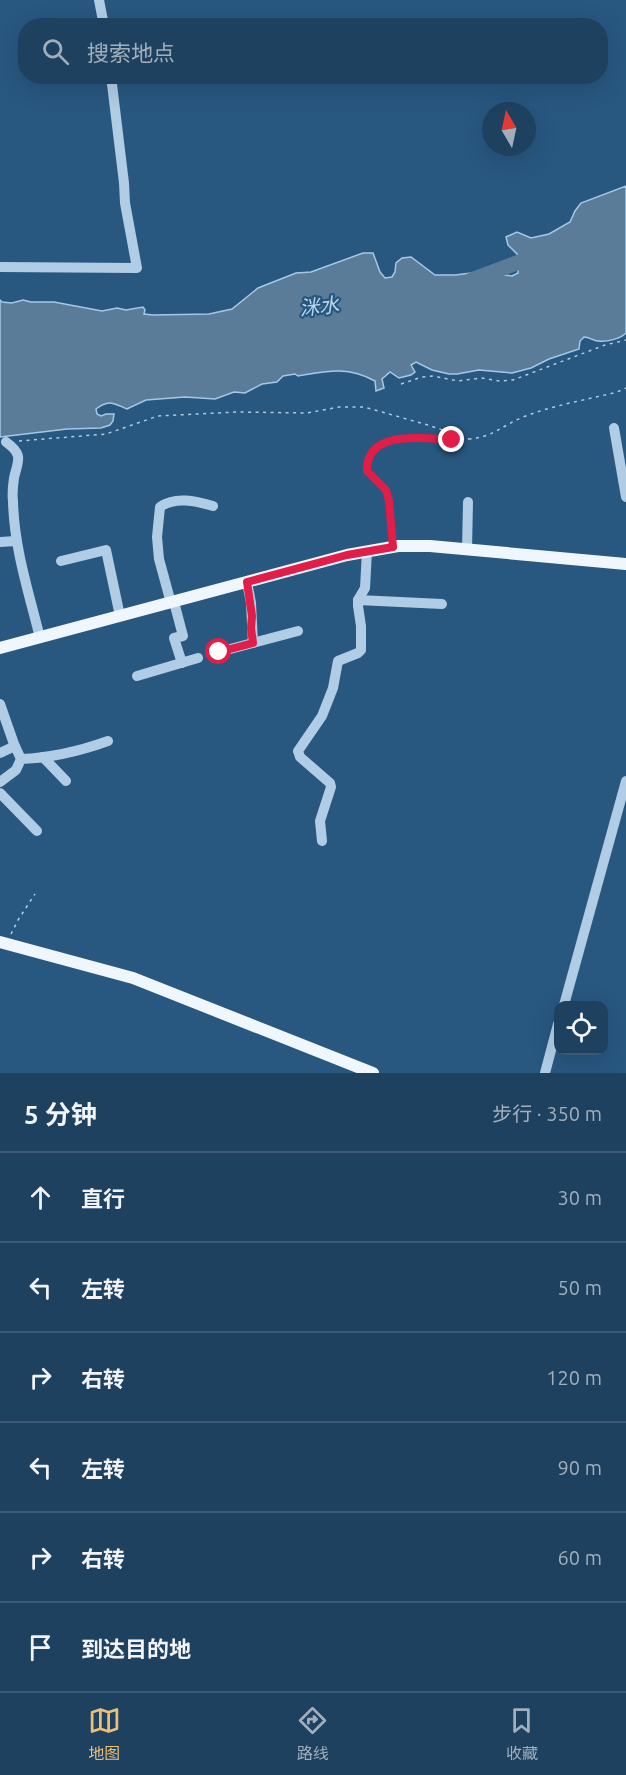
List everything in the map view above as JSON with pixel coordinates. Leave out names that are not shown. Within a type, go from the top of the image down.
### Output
[{"type":"main road","points":[[0,648],[347,555],[393,547],[430,546],[626,564]]},
{"type":"main road","points":[[4,942],[133,978],[373,1073]]},
{"type":"street","points":[[99,0],[102,18]]},
{"type":"street","points":[[0,267],[136,267],[125,203],[112,84]]},
{"type":"street","points":[[615,428],[626,497]]},
{"type":"street","points":[[6,442],[15,449],[18,455],[19,463],[14,478],[12,500],[16,541],[40,638]]},
{"type":"street","points":[[182,663],[174,638],[183,636],[159,559],[157,537],[160,507],[165,503],[178,501],[196,501],[213,506]]},
{"type":"street","points":[[467,549],[468,502]]},
{"type":"street","points":[[0,542],[16,541]]},
{"type":"street","points":[[60,561],[106,550],[120,616]]},
{"type":"street","points":[[322,841],[320,820],[331,787],[330,783],[300,757],[298,751],[322,716],[333,688],[338,661],[361,650],[362,627],[358,600],[365,588],[367,551]]},
{"type":"street","points":[[247,582],[253,643]]},
{"type":"street","points":[[358,600],[442,604]]},
{"type":"street","points":[[219,652],[298,631]]},
{"type":"street","points":[[137,676],[198,658]]},
{"type":"street","points":[[0,704],[21,759],[16,770],[0,782]]},
{"type":"street","points":[[21,759],[78,752],[108,741]]},
{"type":"street","points":[[0,753],[15,746]]},
{"type":"street","points":[[43,757],[66,781]]},
{"type":"street","points":[[565,1001],[626,782]]},
{"type":"street","points":[[0,793],[37,831]]},
{"type":"street","points":[[545,1073],[554,1039]]},
{"type":"path","points":[[401,384],[433,376],[458,381],[481,378],[498,381],[513,380],[605,345],[626,340]]},
{"type":"path","points":[[393,547],[386,490],[367,471],[367,461],[374,448],[383,442],[400,439],[486,437],[521,418],[626,388]]},
{"type":"path","points":[[6,442],[106,434],[158,416],[237,412],[307,413],[339,407],[364,407],[469,439]]},
{"type":"path","points":[[4,942],[35,894]]},
{"type":"water","points":[[626,186],[626,333],[617,338],[596,341],[584,337],[580,341],[579,349],[512,373],[479,370],[449,374],[432,370],[416,362],[411,365],[415,372],[411,375],[399,378],[390,372],[382,379],[384,388],[376,391],[375,381],[356,373],[337,371],[298,376],[295,374],[283,376],[277,382],[262,384],[245,393],[234,392],[215,399],[185,397],[146,400],[127,409],[114,404],[104,404],[96,409],[97,414],[101,416],[114,414],[110,425],[101,428],[67,429],[0,437],[0,300],[12,303],[23,300],[54,302],[102,311],[143,307],[144,314],[153,315],[209,314],[232,309],[258,288],[296,273],[311,272],[363,253],[373,253],[380,272],[385,278],[392,277],[396,263],[402,258],[411,257],[435,275],[479,272],[512,276],[518,273],[518,264],[522,259],[508,245],[506,237],[517,232],[531,238],[549,234],[570,222],[581,203]]},
{"type":"waterway","name":"洣水","points":[[471,280],[538,255]]},
{"type":"route","points":[[219,652],[253,643],[247,582],[347,555],[393,547],[386,490],[367,471],[367,461],[374,448],[383,442],[400,439],[452,440]]}]
